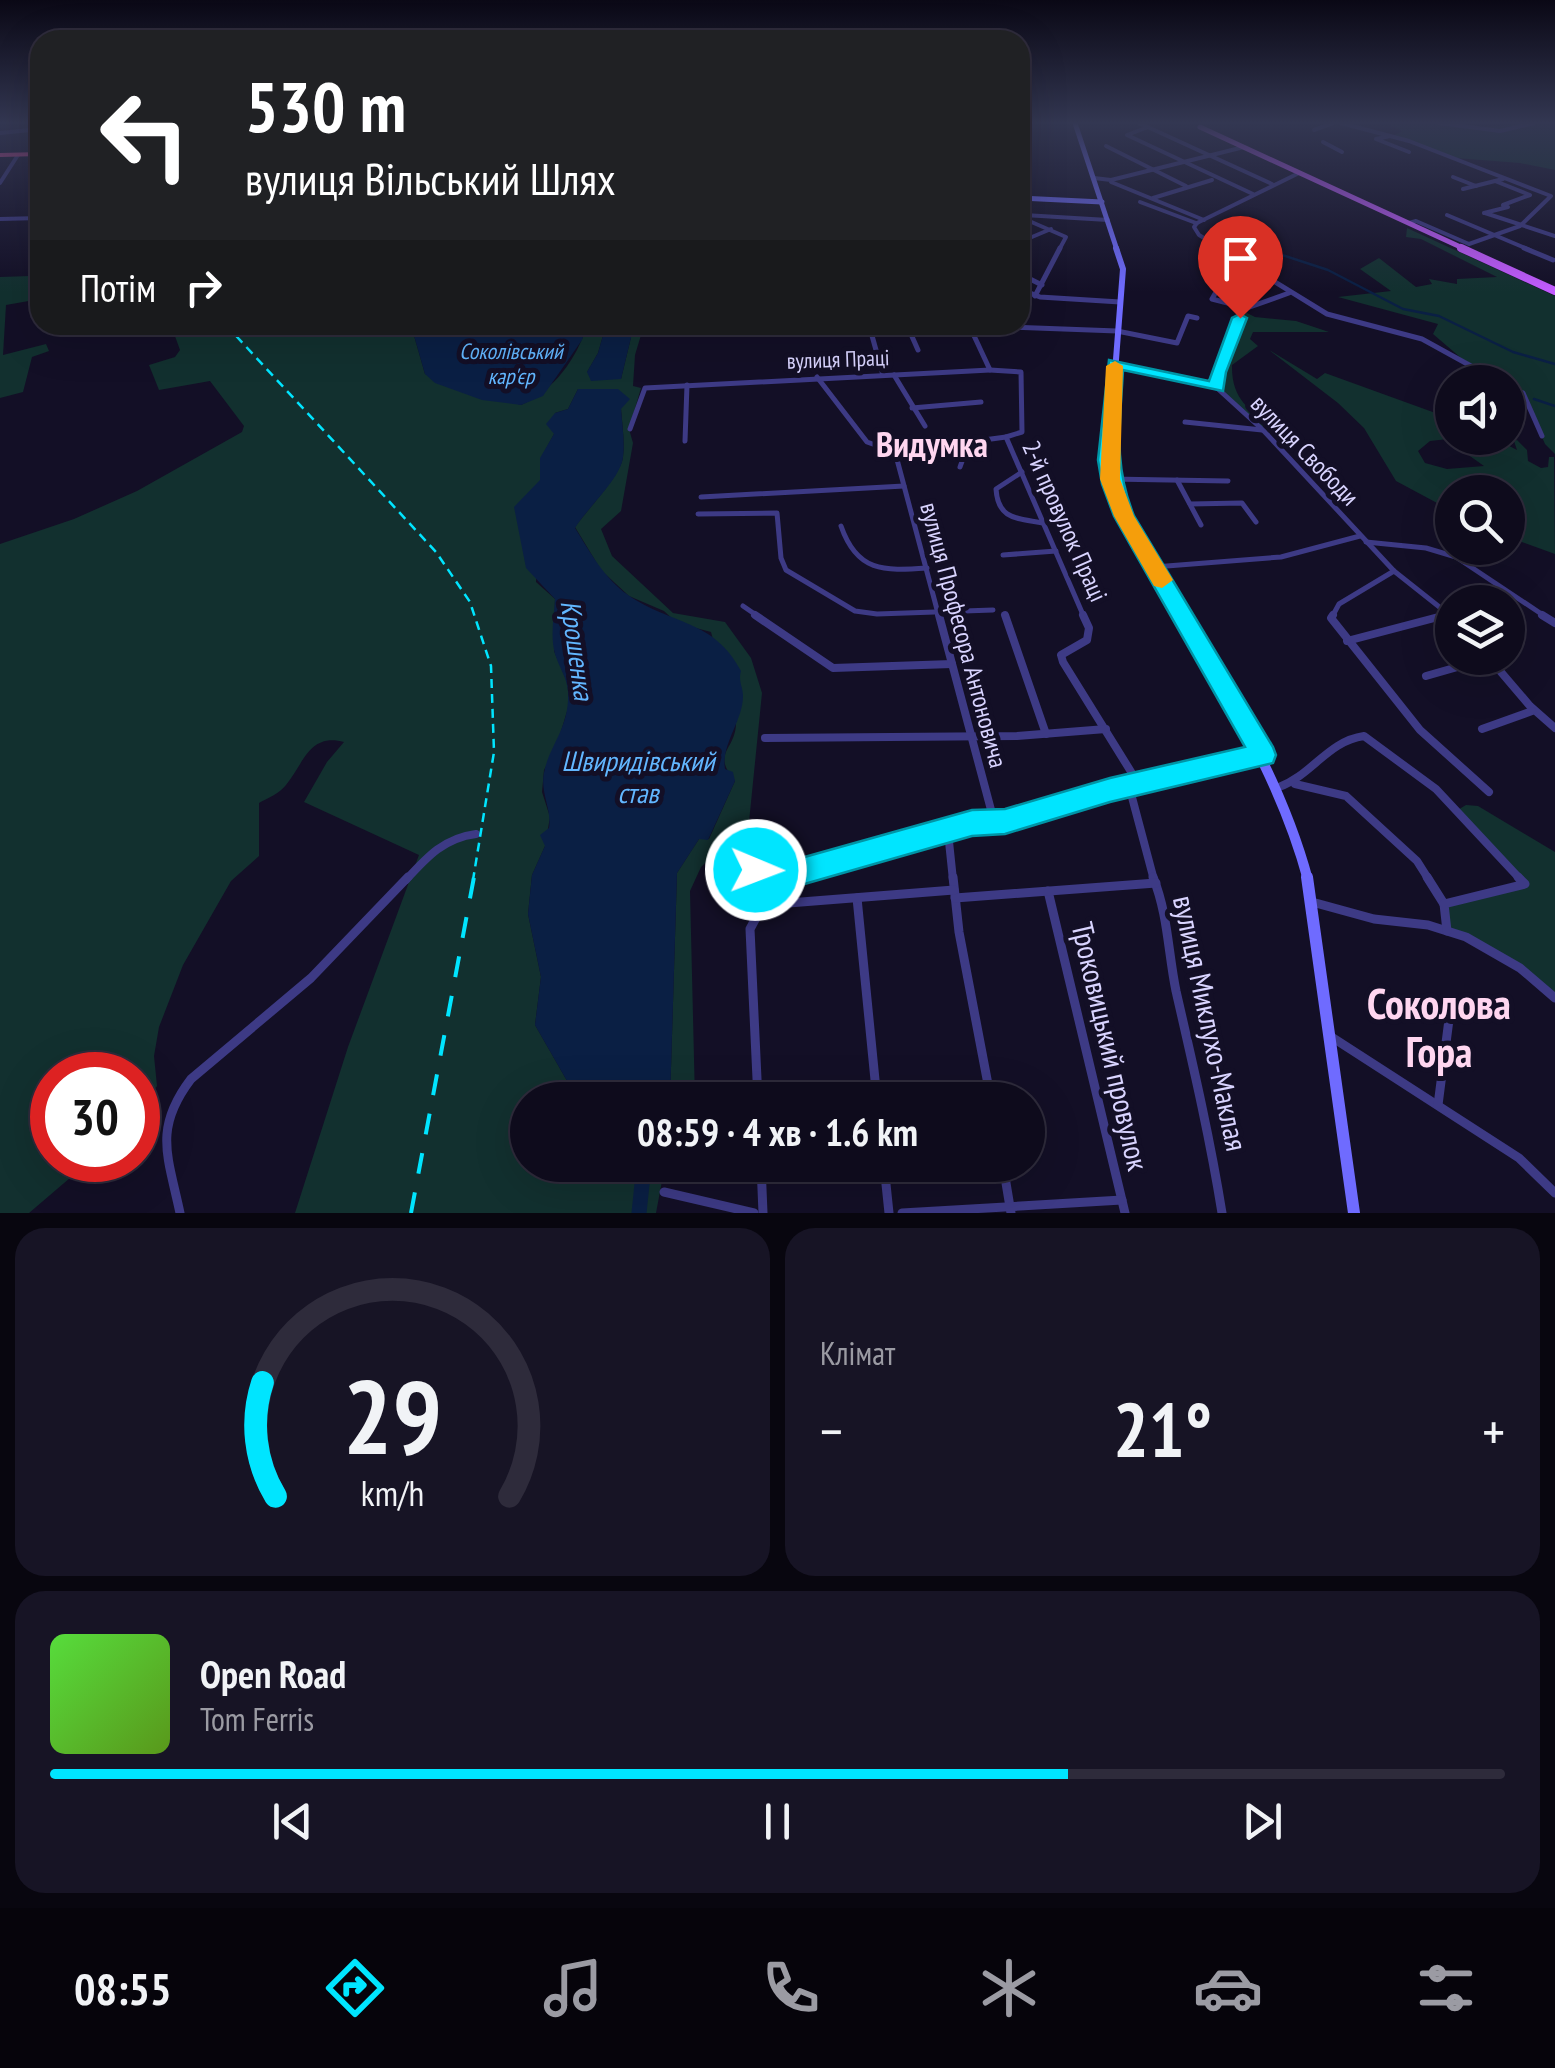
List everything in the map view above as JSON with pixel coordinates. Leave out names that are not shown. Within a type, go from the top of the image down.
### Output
[{"type":"main road","points":[[1313,180],[1555,291]]},
{"type":"street","points":[[1095,180],[1124,269],[1108,460],[1110,479],[1124,516],[1263,755],[1279,787],[1302,854],[1312,902],[1354,1213]]},
{"type":"street","points":[[1105,180],[1200,221]]},
{"type":"street","points":[[1172,180],[1186,186]]},
{"type":"street","points":[[1151,199],[1212,180]]},
{"type":"street","points":[[1217,180],[1253,194]]},
{"type":"street","points":[[1262,180],[1272,184]]},
{"type":"street","points":[[1283,180],[1200,221],[1194,227],[1196,232],[1290,293],[1346,321],[1422,339],[1469,365]]},
{"type":"street","points":[[1460,180],[1476,186]]},
{"type":"street","points":[[1463,189],[1499,180]]},
{"type":"street","points":[[1509,180],[1552,196],[1520,222],[1522,225]]},
{"type":"street","points":[[1494,181],[1530,195],[1484,213],[1555,236]]},
{"type":"street","points":[[1030,198],[1102,202]]},
{"type":"street","points":[[1140,202],[1200,221]]},
{"type":"street","points":[[1492,205],[1502,209]]},
{"type":"street","points":[[1030,216],[1108,220]]},
{"type":"street","points":[[1447,216],[1553,260]]},
{"type":"street","points":[[0,219],[30,218]]},
{"type":"street","points":[[1030,220],[1066,237],[1036,296]]},
{"type":"street","points":[[1409,224],[1416,221],[1468,244],[1522,225]]},
{"type":"street","points":[[1030,238],[1052,229]]},
{"type":"street","points":[[1253,270],[1228,271],[1211,296],[1213,300],[1244,308],[1290,293]]},
{"type":"street","points":[[1030,279],[1042,286]]},
{"type":"street","points":[[1030,294],[1120,302]]},
{"type":"street","name":"вулиця Свободи","points":[[1244,308],[1220,365],[1217,388],[1263,430],[1394,571],[1435,603]]},
{"type":"street","points":[[1030,328],[1117,331],[1176,344],[1188,316],[1197,318]]},
{"type":"street","points":[[872,335],[883,375]]},
{"type":"street","points":[[911,335],[918,350]]},
{"type":"street","points":[[974,335],[990,370]]},
{"type":"street","points":[[1115,363],[1217,388]]},
{"type":"street","name":"вулиця Праці","points":[[630,428],[645,388],[817,376],[1021,372]]},
{"type":"street","name":"2-й провулок Праці","points":[[1021,372],[1022,432],[1006,437],[1089,628],[1087,640]]},
{"type":"street","points":[[894,375],[925,426]]},
{"type":"street","name":"вулиця Професора Антоновича","points":[[817,376],[866,442],[895,452],[994,820]]},
{"type":"street","points":[[685,441],[687,385]]},
{"type":"street","points":[[1525,398],[1542,436]]},
{"type":"street","points":[[912,408],[981,402]]},
{"type":"street","points":[[1185,422],[1263,430]]},
{"type":"street","points":[[960,466],[969,442],[1006,437]]},
{"type":"street","points":[[1022,472],[996,489],[1003,510],[1045,524]]},
{"type":"street","points":[[1110,479],[1228,480]]},
{"type":"street","points":[[1176,480],[1201,526]]},
{"type":"street","points":[[701,497],[904,486]]},
{"type":"street","points":[[1190,504],[1242,502],[1256,522]]},
{"type":"street","points":[[698,514],[777,513],[780,558],[786,570],[854,611],[992,610]]},
{"type":"street","points":[[841,526],[846,546],[874,568],[927,568]]},
{"type":"street","points":[[1154,566],[1281,557],[1363,539],[1426,548],[1456,558],[1555,622]]},
{"type":"street","points":[[1003,554],[1056,550]]},
{"type":"street","points":[[1394,571],[1333,611],[1331,618],[1420,730],[1489,792]]},
{"type":"street","points":[[743,606],[833,668],[952,664]]},
{"type":"street","points":[[1005,614],[1046,734]]},
{"type":"street","points":[[1347,641],[1435,619]]},
{"type":"street","name":"вулиця Миклухо-Маклая","points":[[1087,640],[1060,655],[1106,728],[1133,785],[1164,905],[1175,986],[1206,1111],[1222,1213]]},
{"type":"street","points":[[1426,676],[1435,673]]},
{"type":"street","points":[[1505,675],[1528,700],[1532,711],[1555,728]]},
{"type":"street","points":[[1482,729],[1532,711]]},
{"type":"street","points":[[765,738],[1046,734],[1106,728]]},
{"type":"street","points":[[1279,787],[1294,784],[1308,774],[1329,748],[1354,736],[1364,736],[1436,790],[1525,884],[1444,904]]},
{"type":"street","points":[[777,841],[758,864],[759,874],[801,872],[994,820],[1005,822],[1133,785],[1263,755]]},
{"type":"street","points":[[1294,784],[1346,796],[1417,860],[1444,904],[1447,931]]},
{"type":"street","points":[[948,832],[954,894],[988,1082]]},
{"type":"street","points":[[180,1213],[166,1148],[167,1116],[190,1079],[311,978],[435,849],[458,836],[476,834]]},
{"type":"street","points":[[757,1082],[750,930],[756,914],[772,903],[1156,884]]},
{"type":"street","name":"Троковицький провулок","points":[[1048,890],[1125,1213]]},
{"type":"street","points":[[857,898],[876,1082]]},
{"type":"street","points":[[1312,902],[1466,937],[1520,968],[1555,998]]},
{"type":"street","points":[[1438,1104],[1452,1004]]},
{"type":"street","points":[[1329,1035],[1519,1158],[1555,1193]]},
{"type":"street","points":[[762,1182],[763,1213]]},
{"type":"street","points":[[886,1182],[889,1213]]},
{"type":"street","points":[[1005,1182],[1010,1210]]},
{"type":"street","points":[[664,1192],[754,1213]]},
{"type":"street","points":[[902,1213],[1010,1210],[1122,1200]]},
{"type":"green space","points":[[1407,228],[1555,296],[1555,454],[1545,444],[1525,398],[1525,365],[1473,365],[1433,334],[1438,324],[1338,297],[1391,291],[1360,269],[1379,258],[1416,287],[1432,284],[1429,279],[1457,284],[1457,279],[1497,277],[1421,239],[1406,237]]},
{"type":"green space","points":[[30,276],[30,301],[6,305],[3,355],[46,344],[49,351],[32,357],[23,392],[0,398],[0,277]]},
{"type":"green space","points":[[1243,311],[1329,332],[1253,332],[1250,339],[1258,346],[1232,365],[1233,380],[1243,402],[1260,417],[1293,435],[1263,430],[1217,388],[1218,372]]},
{"type":"green space","points":[[175,335],[414,335],[425,374],[521,405],[562,372],[583,335],[603,335],[587,372],[621,379],[632,335],[641,335],[633,386],[641,388],[629,429],[633,443],[621,511],[601,529],[612,556],[673,613],[725,622],[751,658],[762,693],[749,822],[701,867],[690,891],[695,1082],[671,1082],[677,873],[699,839],[709,839],[735,781],[725,757],[735,733],[735,715],[711,632],[677,623],[664,611],[629,596],[601,570],[575,527],[616,473],[624,445],[621,409],[578,389],[568,409],[555,413],[554,434],[541,458],[536,582],[555,599],[554,651],[568,684],[568,708],[556,748],[544,770],[542,792],[550,817],[545,846],[532,875],[528,914],[541,977],[535,1025],[568,1082],[510,1082],[510,1182],[662,1182],[656,1213],[295,1213],[348,1047],[419,855],[304,802],[327,762],[344,742],[332,740],[315,746],[283,788],[259,803],[259,856],[231,881],[183,965],[159,1027],[155,1052],[30,1052],[30,1182],[65,1182],[29,1213],[0,1213],[0,544],[74,519],[137,491],[242,432],[244,426],[210,381],[159,390],[149,365],[175,357],[180,350]]},
{"type":"green space","points":[[1269,350],[1317,379],[1325,373],[1435,413],[1435,440],[1418,451],[1425,463],[1447,469],[1484,466],[1468,455],[1525,455],[1525,448],[1528,461],[1541,468],[1548,467],[1549,457],[1554,457],[1555,554],[1525,543],[1525,475],[1435,475],[1435,502],[1396,481],[1364,428]]},
{"type":"green space","points":[[1466,805],[1478,806],[1555,852],[1555,998],[1520,968],[1447,931],[1444,904],[1525,884],[1456,811]]},
{"type":"water","name":"Соколівський кар'єр","points":[[414,335],[584,335],[543,396],[521,405],[482,400],[435,383],[425,374]]},
{"type":"water","points":[[603,335],[632,335],[621,379],[591,381],[587,372]]},
{"type":"water","name":"Швиридівський став","points":[[578,389],[618,389],[630,399],[621,409],[621,465],[575,528],[598,564],[628,595],[718,641],[741,671],[742,705],[725,760],[725,769],[733,772],[735,781],[708,840],[699,839],[677,873],[671,1082],[568,1082],[535,1025],[541,977],[528,914],[532,875],[545,846],[540,835],[549,828],[544,773],[563,726],[568,691],[554,647],[555,599],[526,568],[514,507],[540,480],[540,458],[554,434],[546,424],[555,413],[568,409]]},
{"type":"waterway","points":[[1270,251],[1328,270],[1403,309],[1439,316],[1513,352],[1555,364]]},
{"type":"waterway","points":[[1534,399],[1555,406]]},
{"type":"waterway","name":"Крошенка","points":[[639,1213],[642,1182]]},
{"type":"railway","points":[[235,335],[436,552],[470,602],[491,666],[494,752],[473,880]]},
{"type":"railway","points":[[411,1213],[474,877]]},
{"type":"slow traffic","points":[[1115,366],[1110,479],[1124,516],[1162,580]]},
{"type":"district","name":"Видумка","points":[[932,444]]},
{"type":"district","name":"Соколова Гора","points":[[1439,1027]]},
{"type":"route","points":[[756,870],[767,876],[801,872],[972,823],[1005,822],[1110,790],[1234,758],[1263,755],[1124,516],[1108,460],[1115,363],[1217,388],[1220,365],[1240,318]]}]
